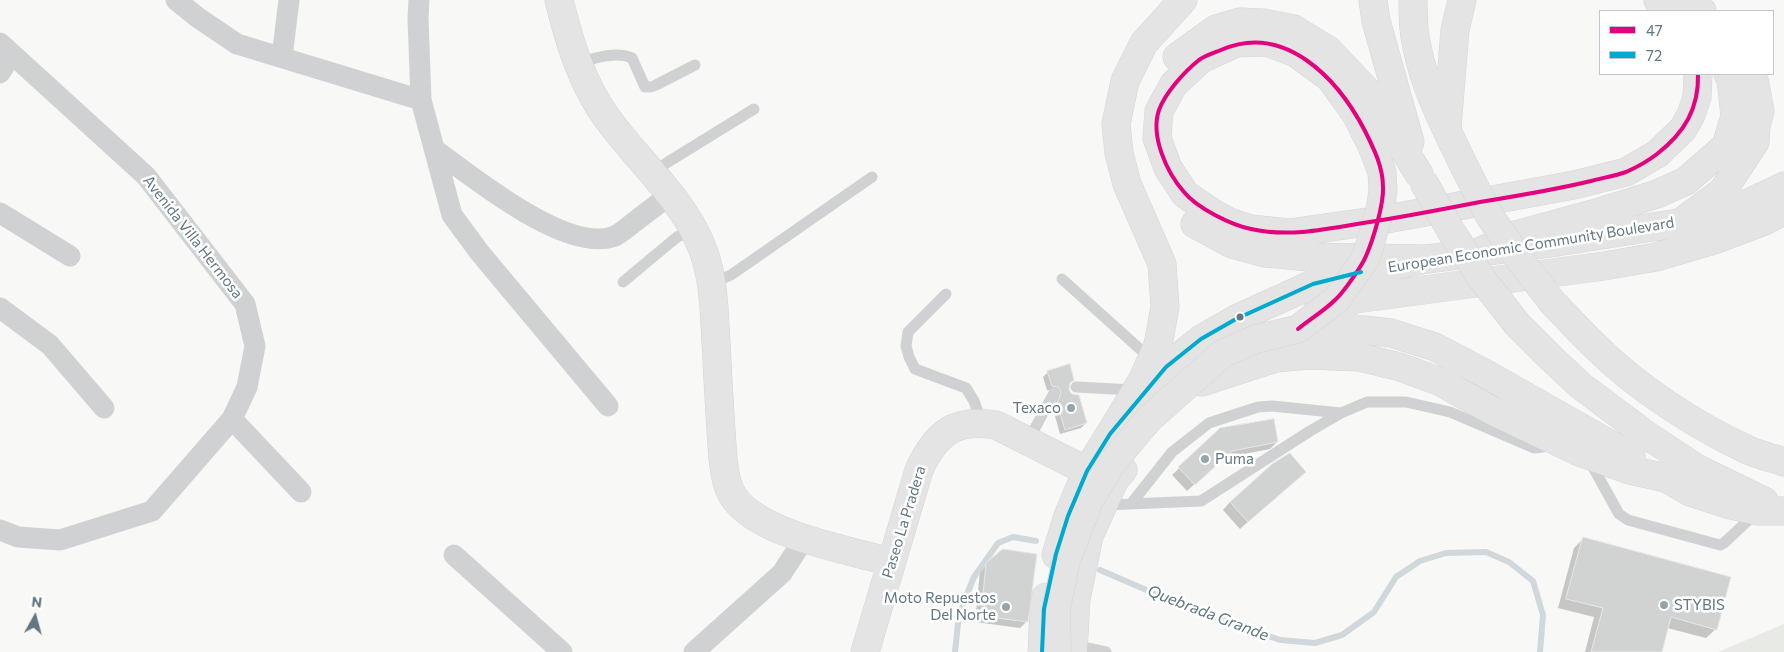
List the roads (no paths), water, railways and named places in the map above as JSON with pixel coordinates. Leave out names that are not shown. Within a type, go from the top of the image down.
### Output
[{"type":"main road","points":[[559,0],[578,63],[588,86],[607,118],[670,195],[694,229],[702,246],[712,283],[723,459],[726,481],[735,499],[750,513],[770,525],[804,539],[891,562]]},
{"type":"main road","points":[[1110,434],[1136,390],[1158,345],[1164,308],[1162,264],[1127,184],[1118,153],[1116,124],[1125,81],[1144,43],[1183,0]]},
{"type":"main road","points":[[1373,0],[1383,50],[1421,178]]},
{"type":"main road","points":[[1443,0],[1437,47],[1443,124]]},
{"type":"main road","points":[[1443,124],[1455,30],[1462,0]]},
{"type":"main road","points":[[1658,0],[1669,10]]},
{"type":"main road","points":[[1688,0],[1701,10]]},
{"type":"main road","points":[[1415,7],[1419,56],[1443,124],[1489,215],[1520,260],[1553,302],[1597,348],[1661,400],[1710,430],[1749,450],[1784,462]]},
{"type":"main road","points":[[1428,259],[1310,257],[1265,253],[1232,244],[1191,222],[1172,205],[1156,186],[1145,156],[1141,137],[1142,108],[1156,78],[1179,54],[1216,29],[1240,22],[1264,23],[1294,29],[1328,50],[1367,91],[1421,178],[1451,231],[1482,279],[1517,324],[1581,386],[1648,436],[1698,469],[1771,511]]},
{"type":"main road","points":[[1298,329],[1337,298],[1366,258],[1377,221],[1380,210],[1384,191],[1382,172],[1372,146],[1356,114],[1330,78],[1296,53],[1266,42],[1236,43],[1200,59],[1174,84],[1159,111],[1157,138],[1168,168],[1185,194],[1229,222],[1251,229],[1289,233],[1377,221],[1381,220],[1504,198],[1574,185],[1626,172],[1657,154],[1683,129],[1692,115],[1697,97],[1698,75]]},
{"type":"main road","points":[[1477,253],[1516,235],[1657,194],[1686,181],[1726,146],[1735,116],[1731,80],[1728,75]]},
{"type":"main road","points":[[1680,223],[1722,192],[1756,142],[1756,126],[1760,111],[1753,75]]},
{"type":"main road","name":"European Economic Community Boulevard","points":[[1042,652],[1044,609],[1056,554],[1068,516],[1087,471],[1110,434],[1166,367],[1201,339],[1229,323],[1313,284],[1355,273],[1428,259],[1557,242],[1704,219],[1784,186]]},
{"type":"main road","name":"European Economic Community Boulevard","points":[[1068,650],[1089,536],[1115,479],[1155,429],[1202,382],[1256,344],[1304,317],[1356,299],[1604,266],[1656,257],[1717,239],[1762,222],[1784,211]]},
{"type":"main road","points":[[1068,650],[1056,609],[1066,561],[1088,504],[1111,464],[1149,419],[1222,354],[1256,339],[1298,329],[1345,328],[1391,333],[1435,347],[1488,375],[1586,443],[1630,470],[1666,478],[1690,492],[1726,504],[1771,511]]},
{"type":"main road","points":[[1202,382],[1276,358],[1308,355],[1360,357],[1400,367],[1441,382],[1491,410],[1552,439],[1586,443]]},
{"type":"main road","name":"Paseo La Pradera","points":[[865,652],[918,470],[926,453],[939,439],[954,428],[968,423],[996,425],[1087,471]]},
{"type":"street","points":[[176,0],[197,17],[237,44],[421,100]]},
{"type":"street","points":[[282,57],[288,0]]},
{"type":"street","points":[[420,0],[418,18],[421,100],[452,215],[480,254],[608,406]]},
{"type":"street","points":[[0,73],[6,48]]},
{"type":"street","name":"Avenida Villa Hermosa","points":[[0,530],[18,537],[60,540],[152,511],[232,419],[247,387],[255,346],[245,304],[146,176],[6,48]]},
{"type":"street","points":[[434,149],[541,222],[581,236],[604,239],[616,236],[670,195]]},
{"type":"street","points":[[0,213],[70,256]]},
{"type":"street","points":[[0,308],[50,345],[104,408]]},
{"type":"street","points":[[232,419],[301,492]]},
{"type":"street","points":[[694,652],[782,573],[804,539]]},
{"type":"street","points":[[454,555],[562,652]]},
{"type":"lane","points":[[578,63],[599,56],[625,55],[632,58],[645,87],[656,85],[694,65]]},
{"type":"lane","points":[[652,173],[754,109]]},
{"type":"lane","points":[[712,283],[732,275],[872,178]]},
{"type":"lane","points":[[623,282],[677,237],[694,229]]},
{"type":"lane","points":[[1062,279],[1151,360]]},
{"type":"lane","points":[[946,294],[908,332],[906,346],[909,357],[916,369],[966,388],[974,401],[982,423]]},
{"type":"lane","points":[[1076,387],[1136,390]]},
{"type":"lane","points":[[1028,441],[1054,393]]},
{"type":"lane","points":[[1103,505],[1201,501],[1310,431],[1341,413],[1367,402],[1406,402],[1450,412],[1534,448],[1543,447],[1552,439]]},
{"type":"lane","points":[[1131,504],[1172,452],[1210,423],[1258,407],[1272,406],[1341,413]]},
{"type":"lane","points":[[1586,443],[1619,514],[1628,520],[1716,545],[1724,543],[1771,511]]},
{"type":"lane","points":[[1068,650],[1106,652]]},
{"type":"waterway","name":"Quebrada Grande","points":[[955,652],[959,614],[974,577],[998,543],[1013,537],[1036,541]]},
{"type":"waterway","name":"Quebrada Grande","points":[[1100,570],[1179,604],[1280,640],[1315,643],[1342,635],[1374,612],[1396,577],[1420,561],[1446,553],[1486,552],[1509,562],[1533,581],[1543,615],[1540,652]]},
{"type":"place","name":"Texaco","points":[[1071,408]]},
{"type":"place","name":"Puma","points":[[1205,459]]},
{"type":"place","name":"STYBIS","points":[[1664,605]]},
{"type":"place","name":"Moto Repuestos Del Norte","points":[[1006,607]]}]
